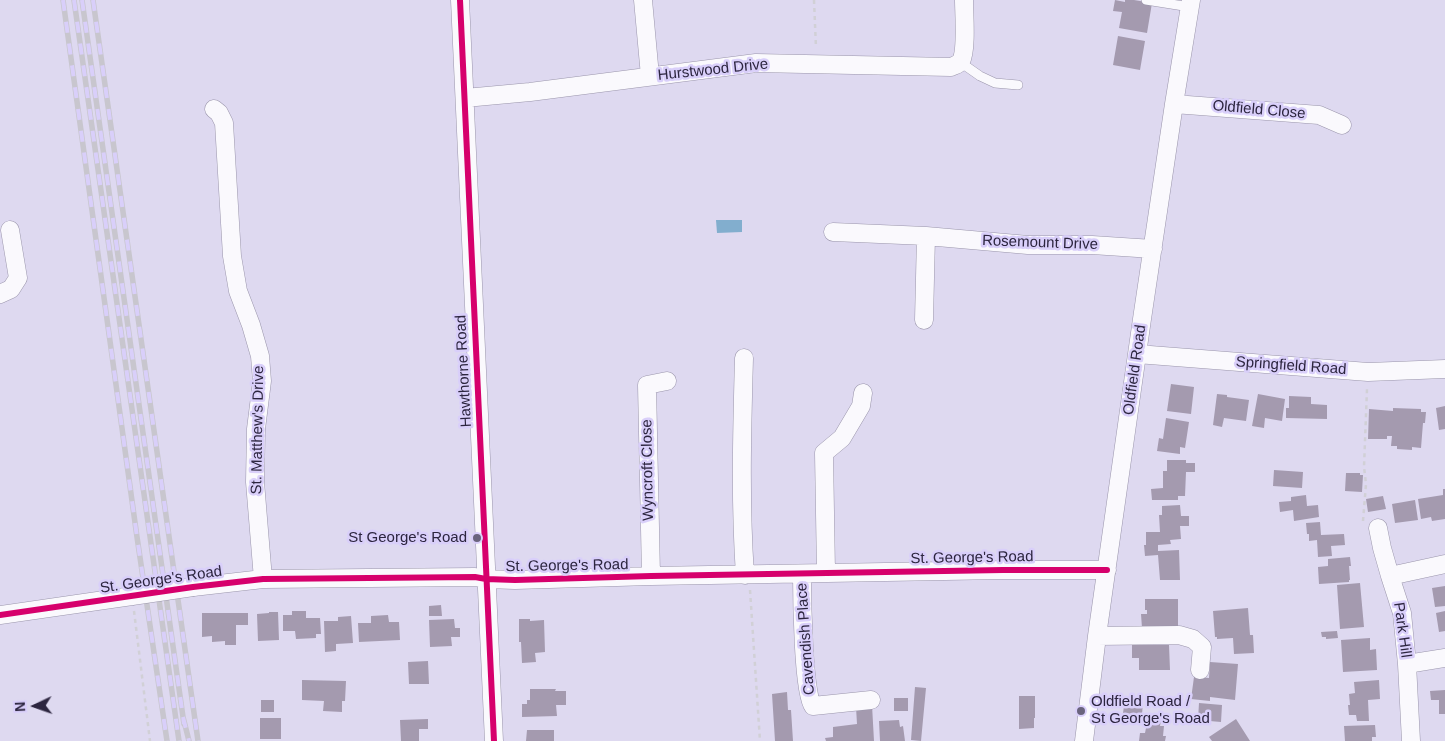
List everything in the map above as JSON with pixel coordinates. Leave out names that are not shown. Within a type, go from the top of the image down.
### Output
[{"type":"street","name":"Hawthorne Road","points":[[460,0],[494,741]]},
{"type":"street","points":[[643,0],[650,76]]},
{"type":"street","points":[[960,62],[964,51],[964,0]]},
{"type":"street","name":"Oldfield Road","points":[[1084,741],[1137,354],[1190,4]]},
{"type":"street","name":"Hurstwood Drive","points":[[464,98],[530,92],[756,63],[951,67],[960,62]]},
{"type":"street","name":"Oldfield Close","points":[[1174,104],[1319,115],[1342,125]]},
{"type":"street","name":"St. Matthew's Drive","points":[[214,109],[219,113],[224,123],[232,256],[238,291],[260,356],[262,381],[256,429],[255,482],[262,579]]},
{"type":"street","points":[[0,294],[12,290],[18,278],[10,230]]},
{"type":"street","name":"Rosemount Drive","points":[[833,232],[926,236],[1028,245],[1092,244],[1153,250]]},
{"type":"street","points":[[924,320],[926,236]]},
{"type":"street","name":"Springfield Road","points":[[1137,354],[1368,372],[1445,369]]},
{"type":"street","points":[[744,358],[742,545],[744,575]]},
{"type":"street","name":"Wyncroft Close","points":[[651,576],[647,385],[667,381]]},
{"type":"street","points":[[826,573],[824,453],[842,438],[861,406],[863,393]]},
{"type":"street","name":"Park Hill","points":[[1378,528],[1382,548],[1402,613],[1411,741]]},
{"type":"street","points":[[1390,576],[1445,564]]},
{"type":"street","name":"St. George's Road","points":[[0,615],[262,579],[475,577],[515,580],[826,573],[1107,570]]},
{"type":"street","name":"Cavendish Place","points":[[802,574],[802,610],[810,702],[813,706],[871,700]]},
{"type":"street","points":[[1097,636],[1179,635],[1193,639],[1202,647],[1200,670]]},
{"type":"street","points":[[1407,664],[1445,658]]},
{"type":"lane","points":[[1146,0],[1190,4]]},
{"type":"lane","points":[[960,62],[980,76],[995,83],[1018,85]]},
{"type":"path","points":[[814,0],[816,64]]},
{"type":"path","points":[[1368,372],[1364,467],[1366,484],[1363,531],[1378,528]]},
{"type":"path","points":[[744,575],[750,586],[760,741]]},
{"type":"path","points":[[130,596],[129,609],[133,609],[150,741]]},
{"type":"water","points":[[716,220],[742,220],[742,232],[717,233]]},
{"type":"building","points":[[1115,0],[1125,2],[1125,0],[1134,0],[1152,3],[1147,33],[1119,28],[1122,12],[1113,11]]},
{"type":"building","points":[[1118,36],[1145,41],[1140,70],[1113,65]]},
{"type":"building","points":[[1171,384],[1194,387],[1191,414],[1167,411]]},
{"type":"building","points":[[1217,394],[1249,400],[1246,421],[1224,418],[1222,427],[1213,425]]},
{"type":"building","points":[[1258,394],[1285,399],[1282,421],[1265,418],[1264,428],[1252,426]]},
{"type":"building","points":[[1289,396],[1311,397],[1311,404],[1327,405],[1327,419],[1286,418],[1286,408],[1289,408]]},
{"type":"building","points":[[1445,406],[1445,429],[1439,430],[1436,408]]},
{"type":"building","points":[[1393,408],[1421,409],[1421,412],[1426,412],[1421,448],[1412,447],[1412,450],[1397,449],[1397,446],[1391,446],[1392,436],[1387,436],[1387,439],[1368,439],[1369,409],[1393,411]]},
{"type":"building","points":[[1166,418],[1189,422],[1185,448],[1180,447],[1180,454],[1157,451],[1159,438],[1163,439]]},
{"type":"building","points":[[1167,460],[1186,460],[1186,463],[1195,463],[1195,472],[1186,472],[1185,496],[1178,496],[1178,500],[1152,500],[1151,489],[1163,488],[1163,471],[1167,471]]},
{"type":"building","points":[[1274,470],[1303,472],[1302,488],[1273,486]]},
{"type":"building","points":[[1346,473],[1360,473],[1360,475],[1363,475],[1362,492],[1345,491]]},
{"type":"building","points":[[1443,489],[1445,489],[1445,519],[1432,521],[1431,517],[1421,519],[1418,499],[1443,495]]},
{"type":"building","points":[[1306,495],[1307,506],[1318,505],[1319,517],[1294,521],[1293,510],[1280,512],[1279,502],[1291,501],[1291,497]]},
{"type":"building","points":[[1383,496],[1386,509],[1368,512],[1366,499]]},
{"type":"building","points":[[1415,500],[1418,520],[1395,523],[1392,504]]},
{"type":"building","points":[[1180,505],[1181,516],[1189,516],[1189,526],[1180,526],[1181,539],[1170,540],[1171,544],[1158,545],[1158,551],[1179,550],[1180,580],[1160,580],[1158,555],[1145,556],[1146,532],[1160,532],[1159,515],[1162,515],[1162,506]]},
{"type":"building","points":[[1320,522],[1321,535],[1344,534],[1345,545],[1331,546],[1332,556],[1318,557],[1317,540],[1309,541],[1306,523]]},
{"type":"building","points":[[1350,557],[1349,582],[1319,584],[1318,567],[1328,566],[1328,559]]},
{"type":"building","points":[[1360,583],[1364,627],[1340,629],[1337,585]]},
{"type":"building","points":[[1445,586],[1445,606],[1435,607],[1432,588]]},
{"type":"building","points":[[1145,599],[1178,599],[1178,628],[1142,628],[1141,614],[1147,614]]},
{"type":"building","points":[[441,605],[442,616],[429,616],[429,606]]},
{"type":"building","points":[[1248,608],[1250,635],[1253,635],[1254,653],[1234,654],[1233,638],[1217,639],[1215,637],[1213,611]]},
{"type":"building","points":[[292,611],[306,611],[306,618],[320,618],[321,634],[316,634],[316,638],[296,639],[295,631],[283,631],[283,615],[292,615]]},
{"type":"building","points":[[1445,611],[1445,631],[1439,632],[1436,613]]},
{"type":"building","points":[[278,612],[279,640],[258,641],[257,614]]},
{"type":"building","points":[[202,613],[248,613],[248,625],[236,625],[236,645],[225,645],[225,641],[212,642],[212,636],[202,637]]},
{"type":"building","points":[[388,615],[389,622],[399,622],[400,640],[359,642],[358,623],[371,623],[371,616]]},
{"type":"building","points":[[351,616],[353,643],[336,644],[336,651],[325,652],[324,621],[338,621],[338,617]]},
{"type":"building","points":[[454,619],[455,628],[460,628],[460,637],[451,637],[452,646],[430,647],[429,620]]},
{"type":"building","points":[[519,619],[530,619],[530,621],[544,620],[545,652],[535,653],[536,662],[522,663],[521,642],[519,642]]},
{"type":"building","points":[[1337,631],[1338,638],[1326,639],[1326,637],[1322,637],[1321,632]]},
{"type":"building","points":[[1370,638],[1370,650],[1376,649],[1377,670],[1343,672],[1341,640]]},
{"type":"building","points":[[1132,645],[1169,645],[1170,670],[1139,670],[1139,658],[1132,658]]},
{"type":"building","points":[[428,661],[429,684],[409,684],[408,662]]},
{"type":"building","points":[[1210,662],[1238,664],[1235,700],[1210,697],[1210,701],[1191,699],[1194,677],[1209,678]]},
{"type":"building","points":[[302,680],[346,681],[345,701],[342,701],[342,712],[323,711],[324,701],[302,700]]},
{"type":"building","points":[[1379,680],[1380,699],[1368,700],[1369,721],[1357,721],[1356,715],[1349,715],[1348,705],[1350,705],[1349,694],[1355,693],[1354,682]]},
{"type":"building","points":[[915,687],[926,688],[921,741],[911,740]]},
{"type":"building","points":[[530,689],[566,691],[566,705],[556,705],[557,716],[522,717],[522,704],[527,704],[527,700],[530,700]]},
{"type":"building","points":[[1445,690],[1445,714],[1439,714],[1439,700],[1431,700],[1430,691]]},
{"type":"building","points":[[787,692],[788,710],[791,710],[793,741],[775,741],[772,694]]},
{"type":"building","points":[[1019,696],[1035,696],[1034,728],[1019,729]]},
{"type":"building","points":[[894,698],[908,698],[908,711],[894,711]]},
{"type":"building","points":[[1125,699],[1143,701],[1142,715],[1123,713]]},
{"type":"building","points":[[261,700],[274,700],[274,712],[261,712]]},
{"type":"building","points":[[1199,703],[1222,705],[1221,722],[1198,720]]},
{"type":"building","points":[[872,705],[874,741],[826,741],[825,738],[833,737],[833,727],[857,724],[856,707]]},
{"type":"building","points":[[1153,714],[1162,715],[1160,726],[1164,726],[1163,736],[1166,736],[1165,741],[1139,741],[1140,733],[1145,733],[1147,723],[1152,724]]},
{"type":"building","points":[[260,718],[281,718],[281,739],[260,739]]},
{"type":"building","points":[[428,719],[428,729],[419,729],[419,741],[401,741],[400,720]]},
{"type":"building","points":[[1236,719],[1250,741],[1212,741],[1209,737]]},
{"type":"building","points":[[899,720],[900,727],[903,726],[905,741],[880,741],[879,721]]},
{"type":"building","points":[[1375,725],[1376,737],[1372,737],[1372,741],[1345,741],[1344,726]]},
{"type":"building","points":[[527,730],[554,730],[554,741],[526,741]]},
{"type":"railway","points":[[63,0],[167,741]]},
{"type":"railway","points":[[74,0],[179,741]]},
{"type":"railway","points":[[82,0],[184,724]]},
{"type":"railway","points":[[93,0],[198,741]]},
{"type":"railway","points":[[183,717],[189,741]]},
{"type":"cycle path","points":[[460,0],[494,741]]},
{"type":"cycle path","points":[[0,615],[193,587],[263,579],[475,577],[515,580],[1003,570],[1107,570]]},
{"type":"place","name":"St George's Road","points":[[477,538]]},
{"type":"place","name":"Oldfield Road / St George's Road","points":[[1081,711]]}]
